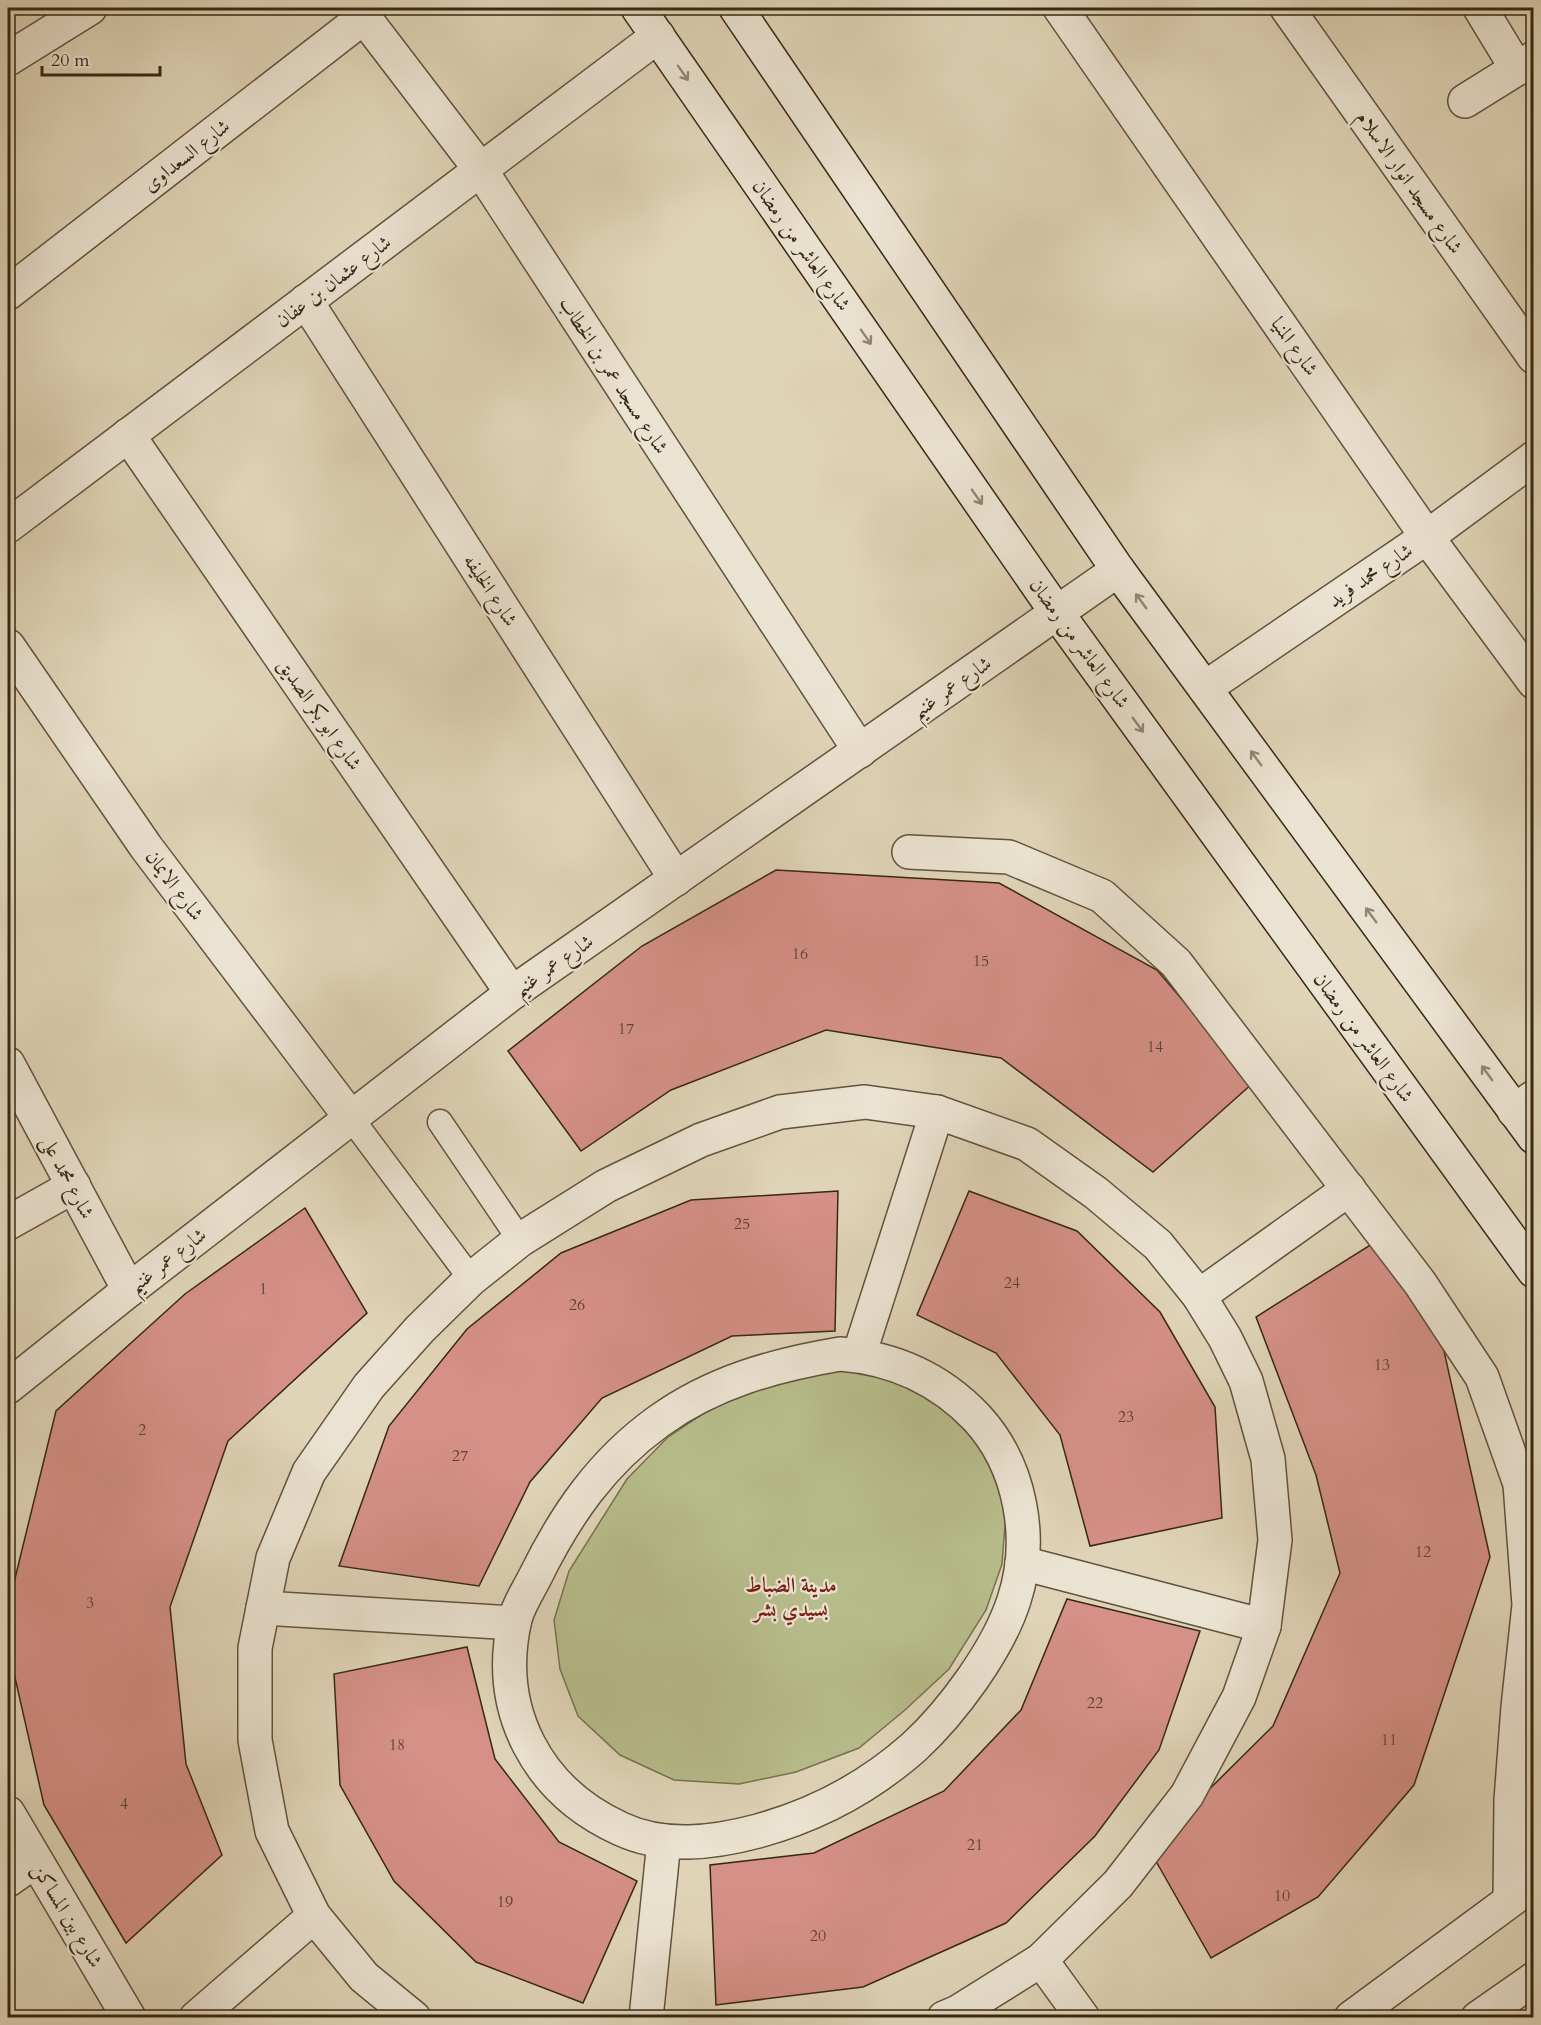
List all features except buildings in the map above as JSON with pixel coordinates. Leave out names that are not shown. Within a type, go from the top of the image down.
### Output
[{"type":"street","points":[[8,59],[90,8]]},
{"type":"street","name":"شارع العاشر من رمضان","points":[[638,8],[1057,612],[1533,1271]]},
{"type":"street","points":[[736,8],[1118,570],[1204,688],[1524,1104],[1533,1137]]},
{"type":"street","name":"شارع المنيا","points":[[1060,8],[1426,537],[1533,682]]},
{"type":"street","name":"شارع مسجد انوار الاسلام","points":[[1287,8],[1533,357]]},
{"type":"street","points":[[1465,101],[1525,63],[1480,8]]},
{"type":"street","name":"شارع مسجد عمر بن الخطاب","points":[[360,12],[480,169],[860,751]]},
{"type":"street","name":"شارع السعداوى","points":[[8,293],[360,12]]},
{"type":"street","name":"شارع عثمان بن عفان","points":[[8,526],[658,36]]},
{"type":"street","name":"شارع الخليفه","points":[[306,301],[676,879]]},
{"type":"street","name":"شارع ابو بكر الصديق","points":[[128,435],[512,993]]},
{"type":"street","name":"شارع محمد فريد","points":[[1204,688],[1426,537],[1533,458]]},
{"type":"street","name":"شارع عمر غنيم","points":[[8,1387],[129,1290],[512,993],[1118,570]]},
{"type":"street","name":"شارع الايمان","points":[[8,646],[146,848],[351,1118]]},
{"type":"street","points":[[909,852],[1009,857],[1102,896],[1176,963],[1420,1282],[1482,1377],[1520,1484],[1529,1605],[1510,1800],[1522,1892],[1351,2018]]},
{"type":"street","name":"شارع محمد على","points":[[8,1064],[129,1290]]},
{"type":"street","points":[[414,2018],[364,1977],[314,1916],[272,1831],[255,1740],[255,1648],[273,1558],[309,1472],[369,1386],[420,1329],[471,1280],[520,1240],[606,1186],[701,1140],[780,1112],[865,1102],[937,1112],[1027,1144],[1096,1193],[1158,1245],[1199,1296],[1225,1338],[1246,1381],[1268,1459],[1275,1540],[1264,1626],[1239,1697],[1187,1795],[1118,1884],[1041,1960],[958,2012],[944,2018]]},
{"type":"street","points":[[859,1355],[937,1112]]},
{"type":"street","points":[[8,1223],[74,1186]]},
{"type":"street","points":[[1199,1296],[1349,1189]]},
{"type":"street","points":[[840,1354],[859,1355],[895,1364],[930,1379],[960,1401],[986,1428],[1010,1470],[1022,1515],[1022,1563],[1014,1602],[997,1637],[959,1698],[938,1723],[889,1767],[833,1803],[802,1817],[740,1836],[681,1843],[630,1834],[598,1819],[570,1798],[546,1773],[526,1739],[513,1702],[510,1662],[514,1623],[564,1521],[592,1483],[624,1449],[660,1420],[700,1396],[753,1373],[807,1359],[840,1354]]},
{"type":"street","points":[[1022,1563],[1264,1626]]},
{"type":"street","points":[[263,1608],[514,1623]]},
{"type":"street","name":"شارع بين المساكن","points":[[8,1813],[129,2018]]},
{"type":"street","points":[[646,2018],[664,1841]]},
{"type":"street","points":[[8,1880],[35,1861]]},
{"type":"street","points":[[196,2018],[314,1916]]},
{"type":"street","points":[[1041,1960],[1083,2018]]},
{"type":"street","points":[[1478,2018],[1533,1979]]},
{"type":"lane","points":[[351,1118],[471,1280]]},
{"type":"lane","points":[[440,1122],[520,1240]]},
{"type":"green space","points":[[823,1363],[925,1378],[999,1465],[1006,1513],[1002,1564],[986,1610],[949,1669],[859,1748],[796,1772],[739,1784],[674,1780],[620,1755],[578,1716],[560,1669],[554,1620],[569,1571],[627,1479],[667,1438],[713,1407]]},
{"type":"district","name":"مدينة الضباط بسيدي بشر","points":[[791,1597]]}]
